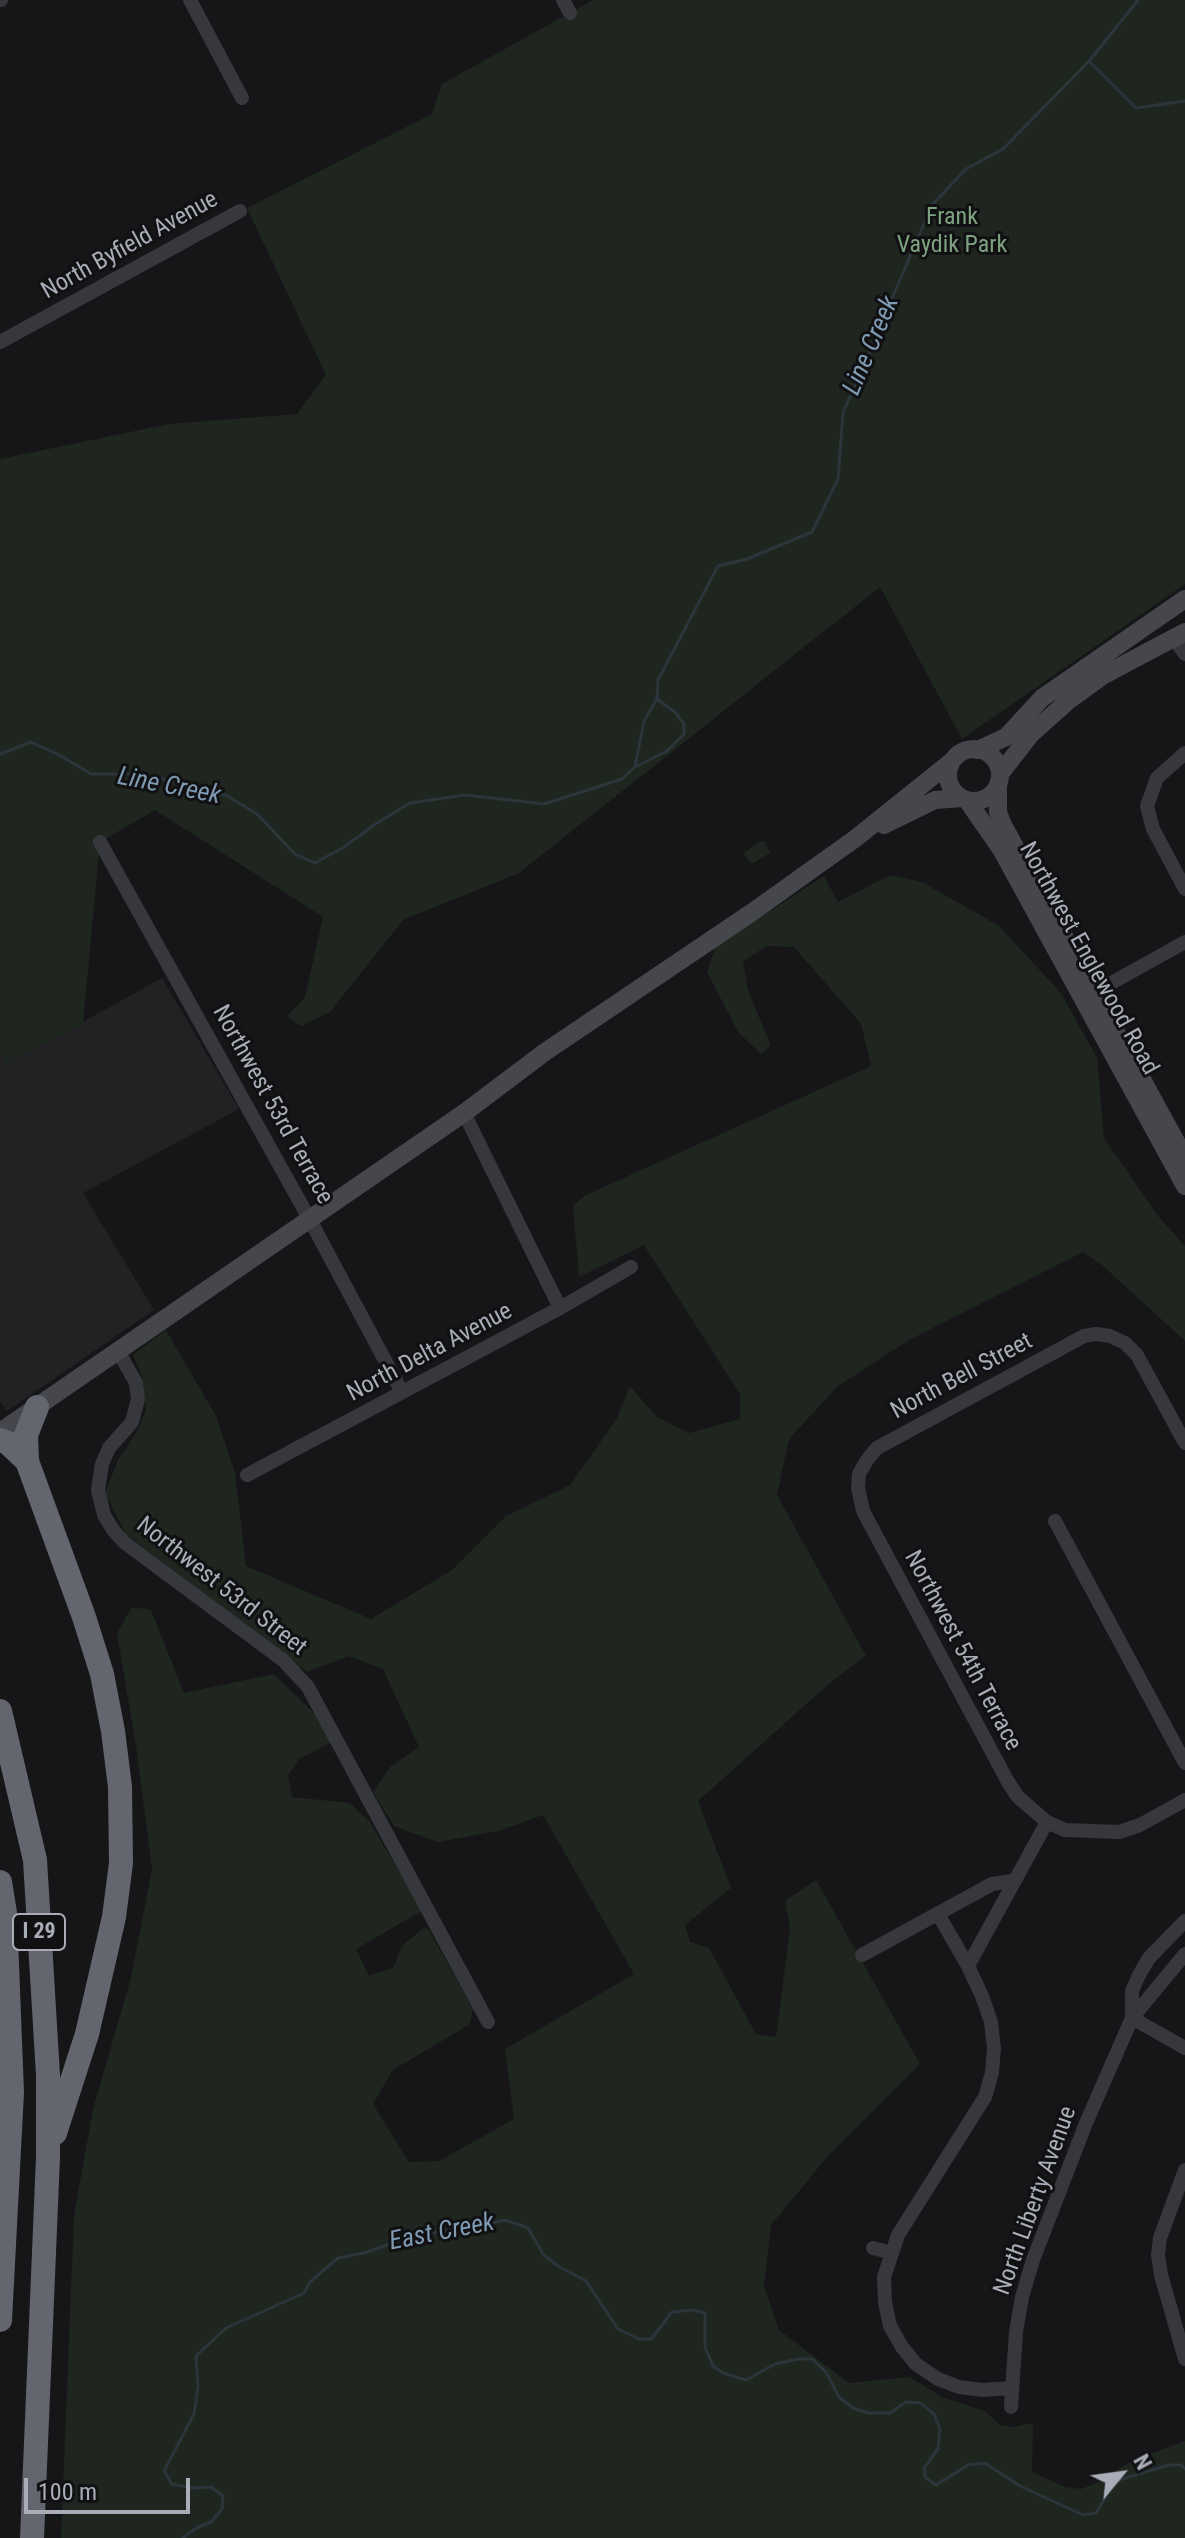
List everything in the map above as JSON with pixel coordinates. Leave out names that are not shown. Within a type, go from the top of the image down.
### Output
[{"type":"highway","points":[[37,1407],[28,1425],[27,1461],[102,1674],[120,1787],[121,1863],[114,1917],[87,2034],[48,2157]]},
{"type":"highway","points":[[0,1440],[8,1443],[27,1461]]},
{"type":"highway","name":"I 29","points":[[0,1711],[35,1860],[48,2075],[48,2157],[32,2538]]},
{"type":"highway","name":"I 29","points":[[0,1882],[5,1913],[12,2092],[3,2189],[0,2320]]},
{"type":"main road","points":[[0,1432],[464,1113],[545,1052],[751,913],[856,838],[961,753],[978,750],[1006,737],[1042,698],[1185,599]]},
{"type":"main road","points":[[856,838],[935,800],[985,799],[1031,734],[1068,701],[1104,675],[1181,641]]},
{"type":"main road","points":[[978,750],[994,758],[999,780]]},
{"type":"main road","points":[[952,761],[948,772],[950,784],[964,799]]},
{"type":"main road","name":"Northwest Englewood Road","points":[[999,780],[998,812],[1002,823],[1185,1186]]},
{"type":"main road","name":"Northwest Englewood Road","points":[[964,799],[1001,849],[1185,1158]]},
{"type":"street","points":[[190,0],[242,98]]},
{"type":"street","name":"North Byfield Avenue","points":[[0,342],[240,211]]},
{"type":"street","points":[[1185,753],[1157,778],[1147,806],[1153,829],[1185,889]]},
{"type":"street","name":"Northwest 53rd Terrace","points":[[100,842],[402,1392]]},
{"type":"street","points":[[1088,996],[1185,942]]},
{"type":"street","points":[[464,1113],[560,1308]]},
{"type":"street","name":"North Delta Avenue","points":[[247,1475],[631,1267]]},
{"type":"street","name":"North Bell Street","points":[[858,1488],[859,1474],[877,1448],[1084,1336],[1110,1336],[1125,1343],[1137,1355],[1185,1443]]},
{"type":"street","name":"Northwest 53rd Street","points":[[118,1351],[133,1376],[138,1399],[132,1422],[109,1448],[102,1464],[98,1490],[104,1515],[125,1543],[284,1661],[308,1687],[488,2022]]},
{"type":"street","name":"Northwest 54th Terrace","points":[[858,1488],[863,1511],[1008,1782],[1018,1797],[1047,1822]]},
{"type":"street","points":[[1055,1521],[1185,1763]]},
{"type":"street","points":[[968,1966],[1047,1822],[1065,1830],[1119,1832],[1140,1825],[1185,1800]]},
{"type":"street","points":[[862,1955],[992,1884],[1012,1881]]},
{"type":"street","points":[[938,1914],[968,1966],[991,2022],[994,2048],[992,2073],[985,2097],[898,2235],[884,2277],[885,2302],[890,2326],[902,2347],[916,2364],[938,2379],[959,2387],[983,2390],[1012,2388]]},
{"type":"street","name":"North Liberty Avenue","points":[[1132,2018],[1132,1991],[1139,1975],[1149,1958],[1185,1921]]},
{"type":"street","name":"North Liberty Avenue","points":[[1011,2407],[1018,2320],[1033,2260],[1086,2123],[1132,2018],[1185,1954]]},
{"type":"street","points":[[1132,2018],[1185,2048]]},
{"type":"street","points":[[1184,2354],[1158,2255],[1160,2238],[1182,2189],[1185,2170]]},
{"type":"street","points":[[873,2248],[892,2253]]},
{"type":"shaded area","points":[[162,978],[239,1109],[83,1193],[154,1310],[7,1411],[0,1401],[0,1050],[7,1064]]},
{"type":"green space","name":"Frank Vaydik Park","points":[[593,0],[1185,0],[1185,584],[962,739],[880,587],[519,873],[403,920],[330,1012],[301,1026],[287,1016],[305,997],[323,917],[155,810],[100,842],[83,1024],[7,1064],[0,1050],[0,459],[169,424],[297,414],[326,375],[247,208],[432,114],[442,84]]},
{"type":"green space","points":[[761,841],[765,842],[770,853],[752,864],[745,852]]},
{"type":"green space","points":[[890,875],[922,882],[999,926],[1061,993],[1097,1058],[1104,1138],[1158,1216],[1185,1246],[1185,1341],[1102,1265],[1083,1252],[909,1340],[837,1387],[789,1439],[777,1495],[866,1656],[832,1681],[698,1801],[731,1888],[685,1925],[690,1942],[709,1948],[756,2034],[776,2037],[790,1929],[785,1901],[816,1880],[920,2064],[828,2156],[771,2225],[764,2286],[779,2330],[849,2383],[909,2377],[944,2398],[985,2411],[1000,2425],[1014,2427],[1033,2423],[1032,2472],[1065,2487],[1081,2489],[1092,2485],[1134,2460],[1185,2441],[1185,2538],[61,2538],[74,2216],[93,2109],[131,1978],[152,1869],[117,1633],[132,1607],[151,1610],[184,1693],[274,1674],[318,1717],[332,1742],[299,1759],[288,1775],[292,1797],[350,1803],[370,1822],[422,1911],[356,1949],[369,1976],[393,1968],[402,1946],[422,1929],[428,1928],[473,2009],[470,2024],[393,2070],[373,2104],[409,2162],[439,2161],[514,2119],[505,2049],[634,1974],[543,1815],[498,1831],[438,1842],[394,1826],[373,1792],[390,1767],[419,1747],[383,1669],[349,1656],[307,1672],[126,1534],[105,1493],[118,1460],[137,1432],[146,1410],[142,1376],[133,1355],[166,1330],[216,1416],[235,1473],[246,1566],[371,1619],[452,1570],[506,1516],[570,1485],[616,1420],[630,1386],[657,1417],[689,1433],[740,1419],[740,1394],[644,1245],[579,1277],[573,1206],[584,1196],[871,1066],[861,1024],[794,947],[766,946],[743,962],[748,990],[771,1046],[761,1054],[738,1032],[707,972],[716,946],[824,876],[838,902]]},
{"type":"waterway","name":"Line Creek","points":[[0,754],[31,742],[91,774],[130,774],[226,795],[257,814],[295,854],[315,863],[410,803],[465,795],[544,804],[622,779],[635,767],[644,721],[657,699],[658,680],[718,566],[747,559],[812,532],[838,479],[843,413],[932,205],[966,169],[1003,149],[1089,61],[1138,0]]},
{"type":"waterway","points":[[1089,61],[1136,108],[1185,101]]},
{"type":"waterway","name":"Line Creek","points":[[635,767],[667,751],[684,734],[684,724],[676,713],[657,699]]},
{"type":"waterway","name":"East Creek","points":[[183,2538],[211,2522],[222,2509],[223,2496],[211,2487],[192,2488],[172,2484],[164,2471],[194,2414],[198,2387],[196,2356],[226,2328],[304,2293],[310,2282],[338,2258],[364,2253],[416,2235],[505,2220],[528,2228],[543,2254],[586,2281],[618,2329],[639,2339],[651,2339],[672,2312],[692,2310],[705,2313],[705,2347],[713,2366],[723,2373],[746,2380],[775,2364],[812,2359],[826,2372],[839,2397],[853,2408],[868,2413],[890,2413],[906,2402],[920,2403],[934,2414],[940,2429],[938,2449],[924,2468],[925,2477],[936,2485],[968,2465],[985,2463],[1020,2486],[1083,2515],[1096,2513],[1115,2481],[1169,2465],[1181,2465],[1185,2469]]}]
